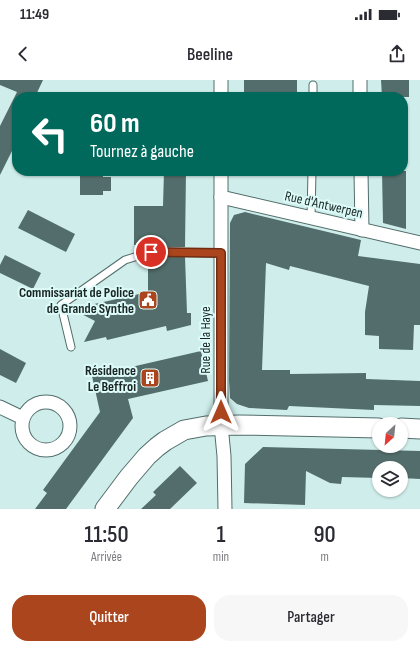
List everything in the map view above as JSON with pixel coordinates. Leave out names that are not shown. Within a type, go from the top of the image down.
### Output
[{"type":"street","points":[[221,80],[221,92]]},
{"type":"street","points":[[360,80],[360,92]]},
{"type":"street","name":"Rue de la Haye","points":[[221,176],[221,425],[224,456],[225,509]]},
{"type":"street","points":[[361,176],[362,230]]},
{"type":"street","name":"Rue d'Antwerpen","points":[[221,197],[420,243]]},
{"type":"street","points":[[0,407],[23,418]]},
{"type":"street","points":[[105,509],[133,471],[157,446],[184,430],[206,426],[256,424],[372,428]]},
{"type":"street","points":[[408,428],[420,429]]},
{"type":"lane","points":[[313,85],[313,92]]},
{"type":"lane","points":[[311,218],[312,176]]},
{"type":"lane","points":[[71,347],[61,305],[125,260],[151,252],[221,253]]},
{"type":"building","points":[[0,80],[43,80],[37,92],[17,92],[0,85]]},
{"type":"building","points":[[244,80],[297,80],[297,92],[244,92]]},
{"type":"building","points":[[381,80],[409,80],[409,97],[408,92],[382,92]]},
{"type":"building","points":[[12,102],[12,151],[0,175],[0,126]]},
{"type":"building","points":[[80,176],[111,177],[111,191],[103,191],[103,195],[80,195]]},
{"type":"building","points":[[164,176],[186,176],[185,247],[147,248],[147,245],[134,245],[134,206],[163,206]]},
{"type":"building","points":[[382,176],[406,176],[406,229],[383,223]]},
{"type":"building","points":[[28,210],[75,234],[66,252],[18,228]]},
{"type":"building","points":[[245,212],[361,240],[358,256],[420,264],[420,325],[414,325],[413,350],[379,349],[379,336],[365,335],[365,312],[369,286],[290,266],[289,270],[266,263],[262,370],[290,370],[290,374],[366,373],[366,379],[420,381],[420,406],[374,405],[374,410],[289,406],[287,410],[249,408],[237,404],[230,398],[230,223],[234,215]]},
{"type":"building","points":[[5,255],[41,273],[33,289],[0,273],[0,265]]},
{"type":"building","name":"Commissariat de Police de Grande Synthe","points":[[185,257],[187,313],[191,313],[191,325],[167,331],[166,326],[107,340],[106,337],[84,342],[95,321],[72,309],[148,292],[148,258]]},
{"type":"building","points":[[0,349],[26,363],[16,383],[0,375]]},
{"type":"building","points":[[201,351],[208,381],[128,399],[133,418],[66,509],[35,509],[47,493],[43,490],[100,412],[92,376]]},
{"type":"building","points":[[263,447],[372,450],[372,453],[408,453],[408,451],[420,451],[420,479],[408,478],[408,461],[372,461],[372,478],[342,477],[341,484],[330,483],[306,471],[305,505],[244,503],[245,464]]},
{"type":"building","points":[[180,466],[197,483],[170,509],[141,509],[156,495],[153,492]]},
{"type":"place","name":"Commissariat de Police de Grande Synthe","points":[[148,300]]},
{"type":"place","name":"Résidence Le Beffroi","points":[[150,378]]},
{"type":"route","points":[[151,252],[221,253],[221,412]]}]
